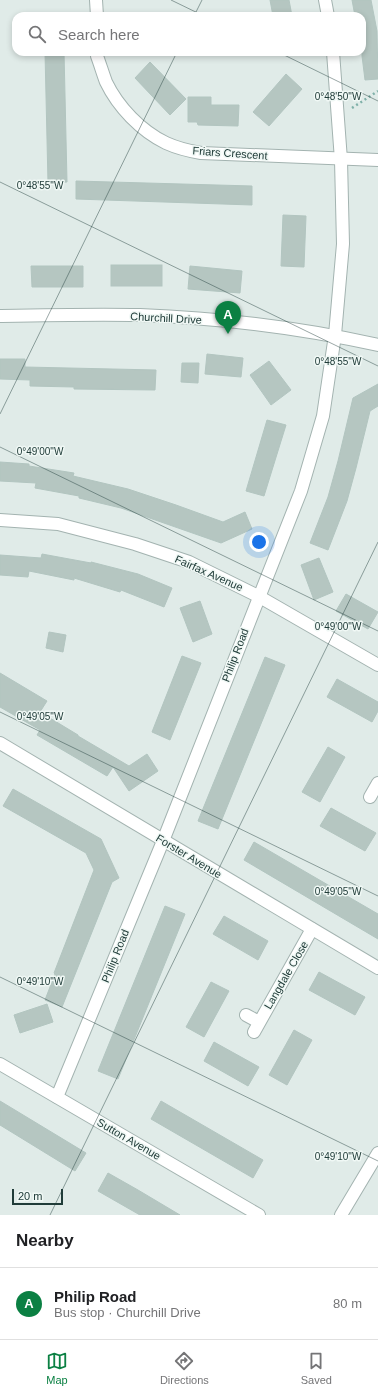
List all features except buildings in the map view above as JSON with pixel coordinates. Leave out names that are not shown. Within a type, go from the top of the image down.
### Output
[{"type":"street","points":[[96,0],[97,12]]},
{"type":"street","points":[[325,0],[327,12]]},
{"type":"street","name":"Friars Crescent","points":[[97,56],[106,82],[119,103],[136,122],[150,133],[166,142],[184,149],[201,153],[341,160],[378,160]]},
{"type":"street","name":"Philip Road","points":[[57,1097],[163,841],[300,491],[323,416],[335,335],[343,244],[341,160],[333,56]]},
{"type":"street","name":"Churchill Drive","points":[[0,316],[140,315],[229,322],[335,335],[378,345]]},
{"type":"street","name":"Fairfax Avenue","points":[[0,520],[58,524],[135,544],[189,562],[258,596],[378,665]]},
{"type":"street","name":"Forster Avenue","points":[[0,743],[378,968]]},
{"type":"street","points":[[370,797],[378,783]]},
{"type":"street","name":"Langdale Close","points":[[246,1015],[257,1027],[312,929]]},
{"type":"street","name":"Sutton Avenue","points":[[0,1064],[259,1215]]},
{"type":"street","points":[[341,1215],[378,1153]]},
{"type":"path","points":[[338,117],[378,91]]},
{"type":"place","name":"Philip Road","points":[[228,334]]}]
